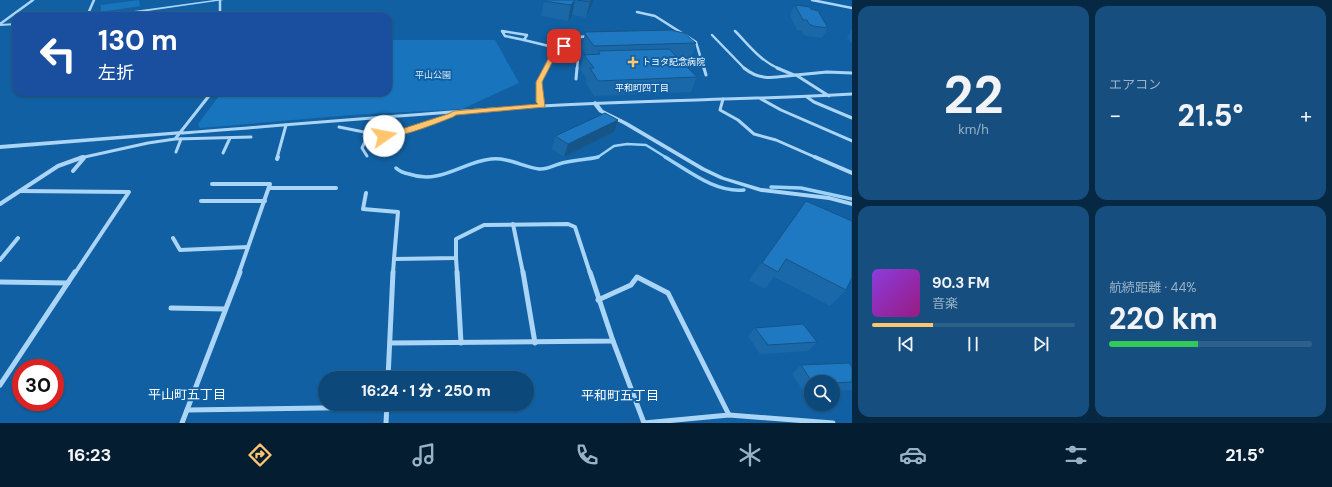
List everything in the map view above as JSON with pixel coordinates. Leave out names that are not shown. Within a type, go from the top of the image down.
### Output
[{"type":"street","points":[[16,12],[33,0]]},
{"type":"street","points":[[89,12],[94,0]]},
{"type":"street","points":[[134,12],[220,0],[220,12]]},
{"type":"street","points":[[812,0],[852,8]]},
{"type":"street","points":[[637,12],[655,16],[696,42],[706,75]]},
{"type":"street","points":[[0,24],[12,15]]},
{"type":"street","points":[[0,24],[12,24]]},
{"type":"street","points":[[524,41],[527,35],[502,31],[505,36],[524,41],[557,48],[564,46],[568,34]]},
{"type":"street","points":[[735,31],[760,58],[768,64],[796,76],[829,96]]},
{"type":"street","points":[[675,34],[683,34]]},
{"type":"street","points":[[712,35],[722,48],[735,60],[758,77],[796,76],[827,72],[852,73]]},
{"type":"street","points":[[576,80],[580,37],[596,36]]},
{"type":"street","points":[[542,106],[540,102],[539,82],[557,48]]},
{"type":"street","points":[[671,60],[702,60]]},
{"type":"street","points":[[578,63],[585,63]]},
{"type":"street","points":[[0,147],[181,136],[211,130],[542,106],[851,95]]},
{"type":"street","points":[[176,152],[181,136],[209,96]]},
{"type":"street","points":[[807,97],[814,102],[852,118]]},
{"type":"street","points":[[723,99],[720,110],[738,120],[754,134],[776,140],[852,173]]},
{"type":"street","points":[[761,99],[781,110],[852,141]]},
{"type":"street","points":[[595,103],[601,111],[625,123],[703,169],[722,178],[761,190],[829,198],[852,204]]},
{"type":"street","points":[[339,126],[384,136],[392,135],[451,116],[454,113]]},
{"type":"street","points":[[278,159],[286,125]]},
{"type":"street","points":[[206,139],[211,130]]},
{"type":"street","points":[[367,156],[362,148],[369,133]]},
{"type":"street","points":[[175,139],[181,136]]},
{"type":"street","points":[[0,204],[58,166],[85,156],[175,139],[181,136],[206,139],[252,137]]},
{"type":"street","points":[[223,153],[230,138]]},
{"type":"street","points":[[73,171],[85,156]]},
{"type":"street","points":[[182,423],[270,184],[212,184]]},
{"type":"street","points":[[269,188],[336,188]]},
{"type":"street","points":[[0,385],[129,192],[20,191]]},
{"type":"street","points":[[366,193],[363,209],[398,212],[388,371]]},
{"type":"street","points":[[201,201],[265,201]]},
{"type":"street","points":[[513,224],[523,271],[535,343]]},
{"type":"street","points":[[461,343],[456,239],[484,225],[568,224],[575,227],[598,300],[644,423],[729,415],[833,423]]},
{"type":"street","points":[[0,260],[18,238]]},
{"type":"street","points":[[173,238],[180,250],[248,247]]},
{"type":"street","points":[[394,259],[456,258]]},
{"type":"street","points":[[598,300],[632,285],[638,276],[668,293],[729,415]]},
{"type":"street","points":[[0,282],[68,283]]},
{"type":"street","points":[[171,308],[225,309]]},
{"type":"street","points":[[390,343],[535,343],[614,341]]},
{"type":"street","points":[[186,410],[318,407]]},
{"type":"street","points":[[386,423],[387,411]]},
{"type":"green space","points":[[139,0],[140,6],[101,12],[101,5]]},
{"type":"green space","name":"平山公園","points":[[392,40],[495,40],[519,83],[462,109],[351,115],[200,128],[198,124],[219,96],[392,96]]},
{"type":"building","points":[[544,0],[575,0],[571,5]]},
{"type":"building","points":[[577,0],[591,0],[590,2]]},
{"type":"building","points":[[795,5],[810,7],[811,9],[818,11],[828,28],[813,26],[809,24],[807,20],[803,20]]},
{"type":"building","points":[[671,30],[684,33],[696,43],[594,46],[585,34],[585,32]]},
{"type":"building","points":[[669,49],[697,77],[598,81],[590,68],[594,68],[584,55],[600,54],[598,51]]},
{"type":"building","points":[[605,113],[618,120],[568,144],[555,136]]},
{"type":"building","points":[[806,201],[852,221],[852,278],[846,290],[786,259],[778,272],[762,263]]},
{"type":"building","points":[[803,324],[817,342],[768,345],[755,328]]},
{"type":"building","points":[[849,363],[852,367],[852,382],[840,383],[840,375],[807,375],[801,365]]},
{"type":"waterway","points":[[598,157],[614,146],[627,144],[646,145],[667,158]]},
{"type":"waterway","points":[[396,168],[405,173],[420,177],[431,177],[451,172],[470,164],[491,159],[503,159],[533,168],[542,169],[564,163],[598,157]]},
{"type":"waterway","points":[[594,158],[598,157]]},
{"type":"waterway","points":[[665,157],[713,185],[733,190],[744,190]]},
{"type":"waterway","points":[[771,187],[801,188],[852,199]]},
{"type":"place","name":"トヨタ記念病院","points":[[633,62]]},
{"type":"district","name":"平和町四丁目","points":[[642,88]]},
{"type":"district","name":"平山町五丁目","points":[[187,394]]},
{"type":"district","name":"平和町五丁目","points":[[620,395]]},
{"type":"route","points":[[384,136],[392,135],[451,116],[454,113],[542,106],[540,102],[539,82],[557,48],[564,46]]}]
